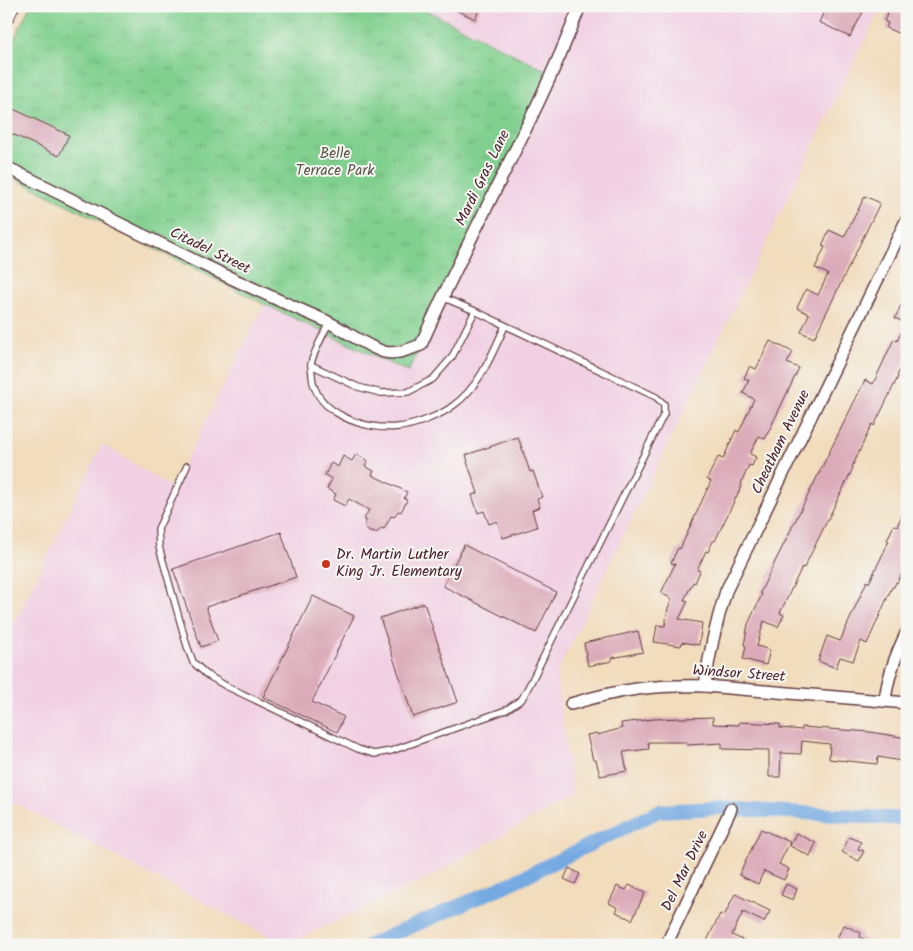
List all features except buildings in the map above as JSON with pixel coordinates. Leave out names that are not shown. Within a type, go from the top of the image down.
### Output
[{"type":"street","points":[[6,18],[12,6]]},
{"type":"street","name":"Mardi Gras Lane","points":[[403,352],[421,345],[442,297],[562,51],[580,6]]},
{"type":"street","name":"Citadel Street","points":[[6,167],[276,300],[329,322],[385,352],[403,352]]},
{"type":"street","name":"Cheatham Avenue","points":[[705,686],[709,652],[730,583],[907,219]]},
{"type":"street","points":[[885,700],[888,679],[896,655],[907,632]]},
{"type":"street","name":"Windsor Street","points":[[571,704],[605,694],[671,685],[705,686],[907,703]]},
{"type":"street","name":"Del Mar Drive","points":[[666,945],[731,809]]},
{"type":"lane","points":[[187,466],[158,529],[159,547],[193,662],[207,675],[358,749],[374,754],[391,751],[506,710],[522,699],[532,680],[664,414],[664,404],[656,397],[442,297]]},
{"type":"lane","points":[[311,365],[358,388],[381,393],[408,392],[432,379],[452,357],[475,311]]},
{"type":"lane","points":[[329,322],[311,365],[313,386],[327,406],[348,418],[375,426],[398,427],[428,418],[454,406],[476,383],[505,326]]},
{"type":"shaded area","name":"Dr. Martin Luther King Jr. Elementary","points":[[418,6],[881,6],[556,674],[573,795],[424,880],[285,945],[6,799],[6,640],[102,444],[172,488],[264,304],[407,372],[553,74]]},
{"type":"green space","name":"Belle Terrace Park","points":[[30,6],[418,6],[553,74],[408,372],[264,304],[6,174],[6,56]]},
{"type":"waterway","points":[[369,945],[509,884],[659,811],[718,808],[907,819]]},
{"type":"place","name":"Dr. Martin Luther King Jr. Elementary","points":[[326,564]]}]
